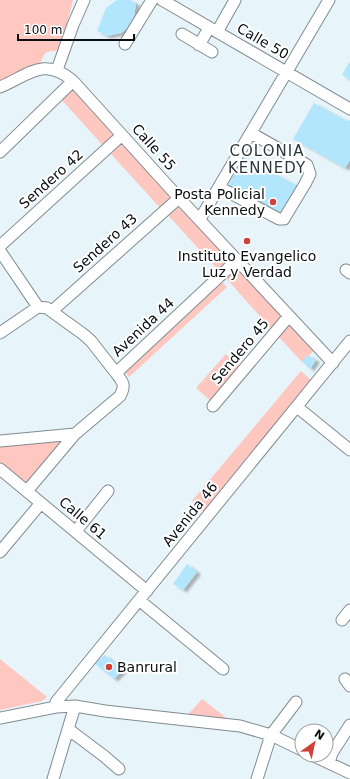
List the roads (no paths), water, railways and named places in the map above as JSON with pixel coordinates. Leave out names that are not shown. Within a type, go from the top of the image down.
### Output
[{"type":"street","points":[[0,87],[43,68],[57,70],[73,25],[84,0]]},
{"type":"street","points":[[125,44],[152,0]]},
{"type":"street","name":"Calle 50","points":[[162,0],[350,109]]},
{"type":"street","points":[[199,45],[213,30],[235,0]]},
{"type":"street","points":[[200,219],[329,0]]},
{"type":"street","points":[[182,34],[212,52]]},
{"type":"street","name":"Calle 55","points":[[57,70],[73,81],[179,198],[333,362]]},
{"type":"street","points":[[0,152],[73,81]]},
{"type":"street","points":[[218,187],[279,220],[284,219],[310,174],[308,165],[251,133]]},
{"type":"street","name":"Sendero 42","points":[[0,246],[122,134]]},
{"type":"street","name":"Sendero 43","points":[[52,312],[179,198]]},
{"type":"street","points":[[0,251],[38,307]]},
{"type":"street","name":"Avenida 44","points":[[26,491],[75,434],[120,396],[124,390],[123,382],[116,373],[237,260]]},
{"type":"street","points":[[0,333],[38,307],[47,308],[87,338],[116,373]]},
{"type":"street","name":"Sendero 45","points":[[213,406],[289,316]]},
{"type":"street","name":"Avenida 46","points":[[56,707],[56,702],[350,342]]},
{"type":"street","points":[[297,407],[350,450]]},
{"type":"street","points":[[0,441],[75,434]]},
{"type":"street","name":"Calle 61","points":[[0,469],[147,591]]},
{"type":"street","points":[[76,531],[108,491]]},
{"type":"street","points":[[0,552],[41,503]]},
{"type":"street","points":[[140,600],[223,669]]},
{"type":"street","points":[[342,620],[350,610]]},
{"type":"street","points":[[257,779],[271,735],[296,702]]},
{"type":"street","points":[[53,779],[75,706]]},
{"type":"street","points":[[0,718],[56,707],[75,706],[113,712],[240,726],[271,735],[294,746]]},
{"type":"street","points":[[334,750],[350,725]]},
{"type":"street","points":[[68,729],[119,769]]},
{"type":"street","points":[[329,763],[350,773]]},
{"type":"place","name":"Posta Policial Kennedy","points":[[273,202]]},
{"type":"place","name":"Instituto Evangelico Luz y Verdad","points":[[247,241]]},
{"type":"place","name":"Banrural","points":[[109,667]]},
{"type":"district","name":"COLONIA KENNEDY","points":[[267,160]]}]
